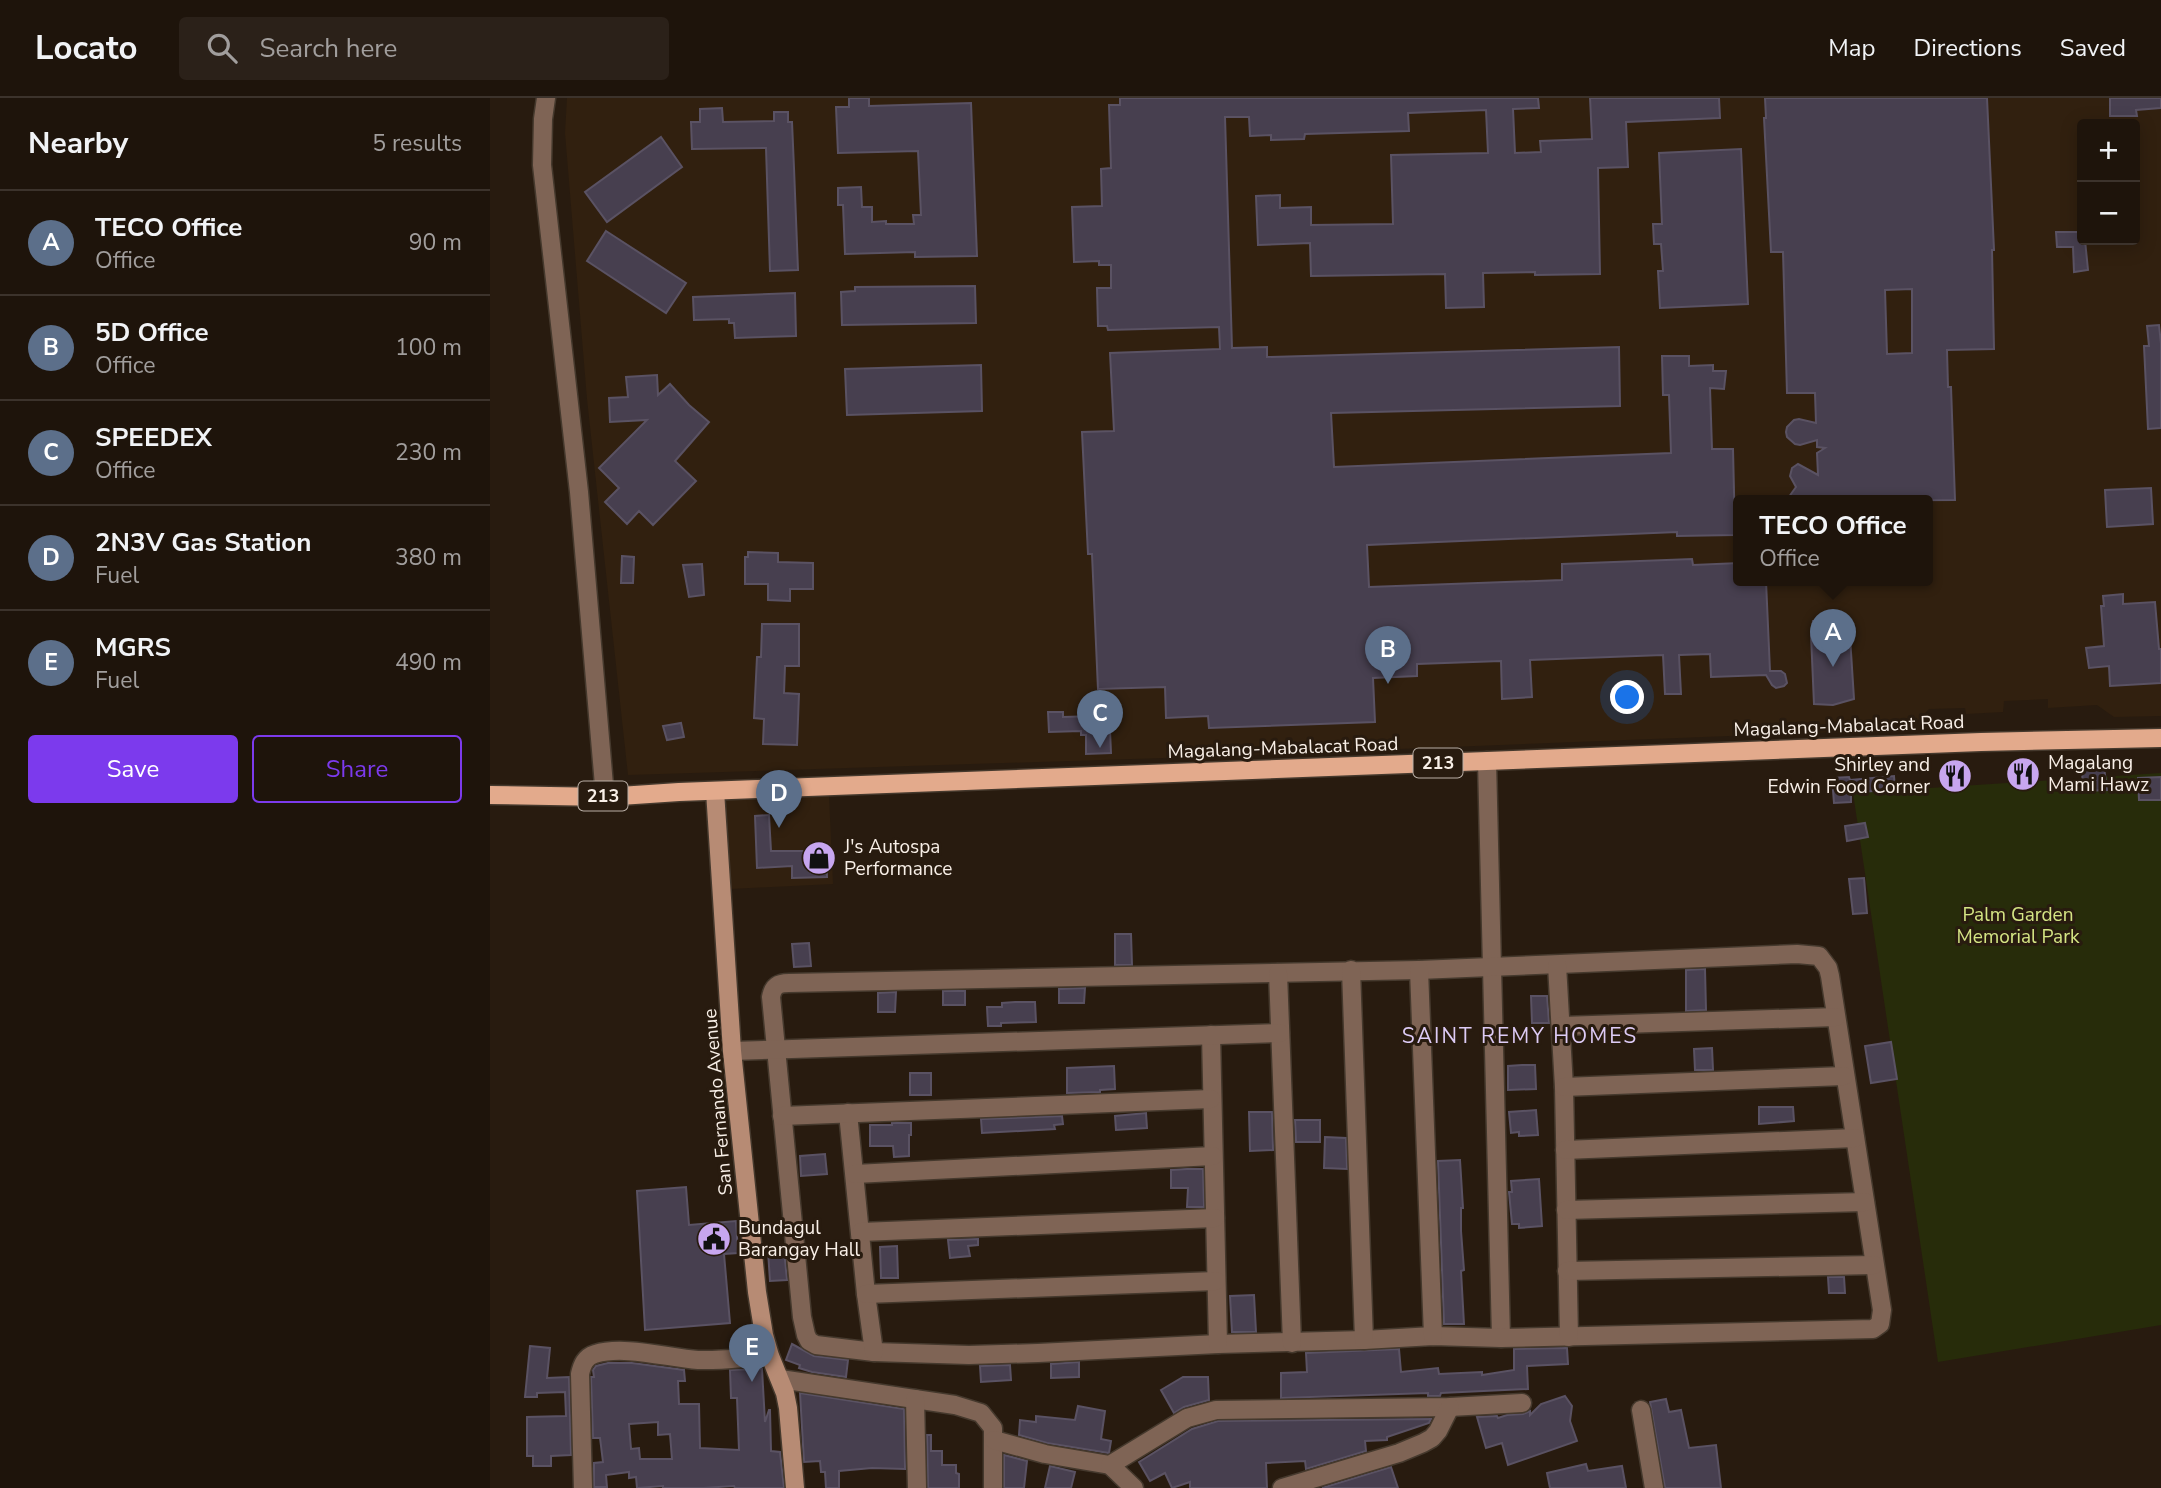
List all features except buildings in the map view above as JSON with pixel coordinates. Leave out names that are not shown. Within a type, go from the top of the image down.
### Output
[{"type":"main road","name":"Magalang-Mabalacat Road","points":[[490,794],[605,797],[1487,761],[2161,738]]},
{"type":"main road","name":"San Fernando Avenue","points":[[715,791],[733,1051],[758,1303],[770,1356],[785,1393],[791,1428],[795,1488]]},
{"type":"street","points":[[546,98],[542,165],[579,492],[605,797]]},
{"type":"street","points":[[1487,761],[1501,1338]]},
{"type":"street","points":[[1797,954],[1813,955],[1823,961],[1828,968],[1836,1017],[1882,1310],[1880,1324],[1873,1329],[1569,1337],[1433,1336],[969,1355],[874,1352],[816,1345],[809,1341],[802,1317],[775,1049],[771,997],[776,986],[784,983],[1419,970],[1493,966],[1797,954]]},
{"type":"street","points":[[1557,965],[1564,1087],[1569,1337]]},
{"type":"street","points":[[1351,970],[1364,1340]]},
{"type":"street","points":[[1419,970],[1433,1336]]},
{"type":"street","points":[[1278,973],[1292,1343]]},
{"type":"street","points":[[1562,1026],[1836,1017]]},
{"type":"street","points":[[733,1051],[1280,1033]]},
{"type":"street","points":[[1211,1035],[1218,1344]]},
{"type":"street","points":[[1564,1087],[1844,1076]]},
{"type":"street","points":[[782,1116],[1211,1098]]},
{"type":"street","points":[[848,1113],[874,1352]]},
{"type":"street","points":[[1564,1150],[1855,1139]]},
{"type":"street","points":[[855,1174],[1213,1156]]},
{"type":"street","points":[[1566,1210],[1865,1202]]},
{"type":"street","points":[[861,1232],[1215,1217]]},
{"type":"street","points":[[1567,1271],[1874,1265]]},
{"type":"street","points":[[866,1294],[1216,1281]]},
{"type":"street","points":[[583,1488],[580,1374],[583,1363],[590,1355],[642,1353],[701,1360],[770,1356]]},
{"type":"street","points":[[780,1379],[956,1405],[981,1413],[993,1428],[993,1488]]},
{"type":"street","points":[[915,1399],[917,1488]]},
{"type":"street","points":[[1110,1465],[1187,1418],[1216,1410],[1450,1407],[1522,1403]]},
{"type":"street","points":[[1282,1488],[1387,1457],[1423,1443],[1438,1431],[1450,1407]]},
{"type":"street","points":[[1642,1410],[1654,1488]]},
{"type":"street","points":[[994,1440],[1045,1454],[1110,1465],[1134,1488]]},
{"type":"shaded area","points":[[567,98],[2161,98],[2161,716],[2114,717],[2097,705],[2048,708],[2048,699],[2004,701],[2003,712],[1966,714],[1965,708],[1929,709],[1909,729],[1194,757],[628,775],[587,399],[565,133]]},
{"type":"shaded area","points":[[829,796],[833,884],[729,889],[725,800]]},
{"type":"green space","name":"Palm Garden Memorial Park","points":[[2161,773],[2161,1325],[1938,1362],[1853,793]]},
{"type":"place","name":"TECO Office","points":[[1833,667]]},
{"type":"place","name":"5D Office","points":[[1388,684]]},
{"type":"place","name":"SPEEDEX","points":[[1100,748]]},
{"type":"place","name":"Magalang Mami Hawz","points":[[2023,774]]},
{"type":"place","name":"Shirley and Edwin Food Corner","points":[[1955,776]]},
{"type":"place","name":"2N3V Gas Station","points":[[779,828]]},
{"type":"place","name":"J's Autospa Performance","points":[[819,858]]},
{"type":"place","name":"Bundagul Barangay Hall","points":[[714,1239]]},
{"type":"place","name":"MGRS","points":[[752,1382]]},
{"type":"district","name":"SAINT REMY HOMES","points":[[1520,1036]]}]
